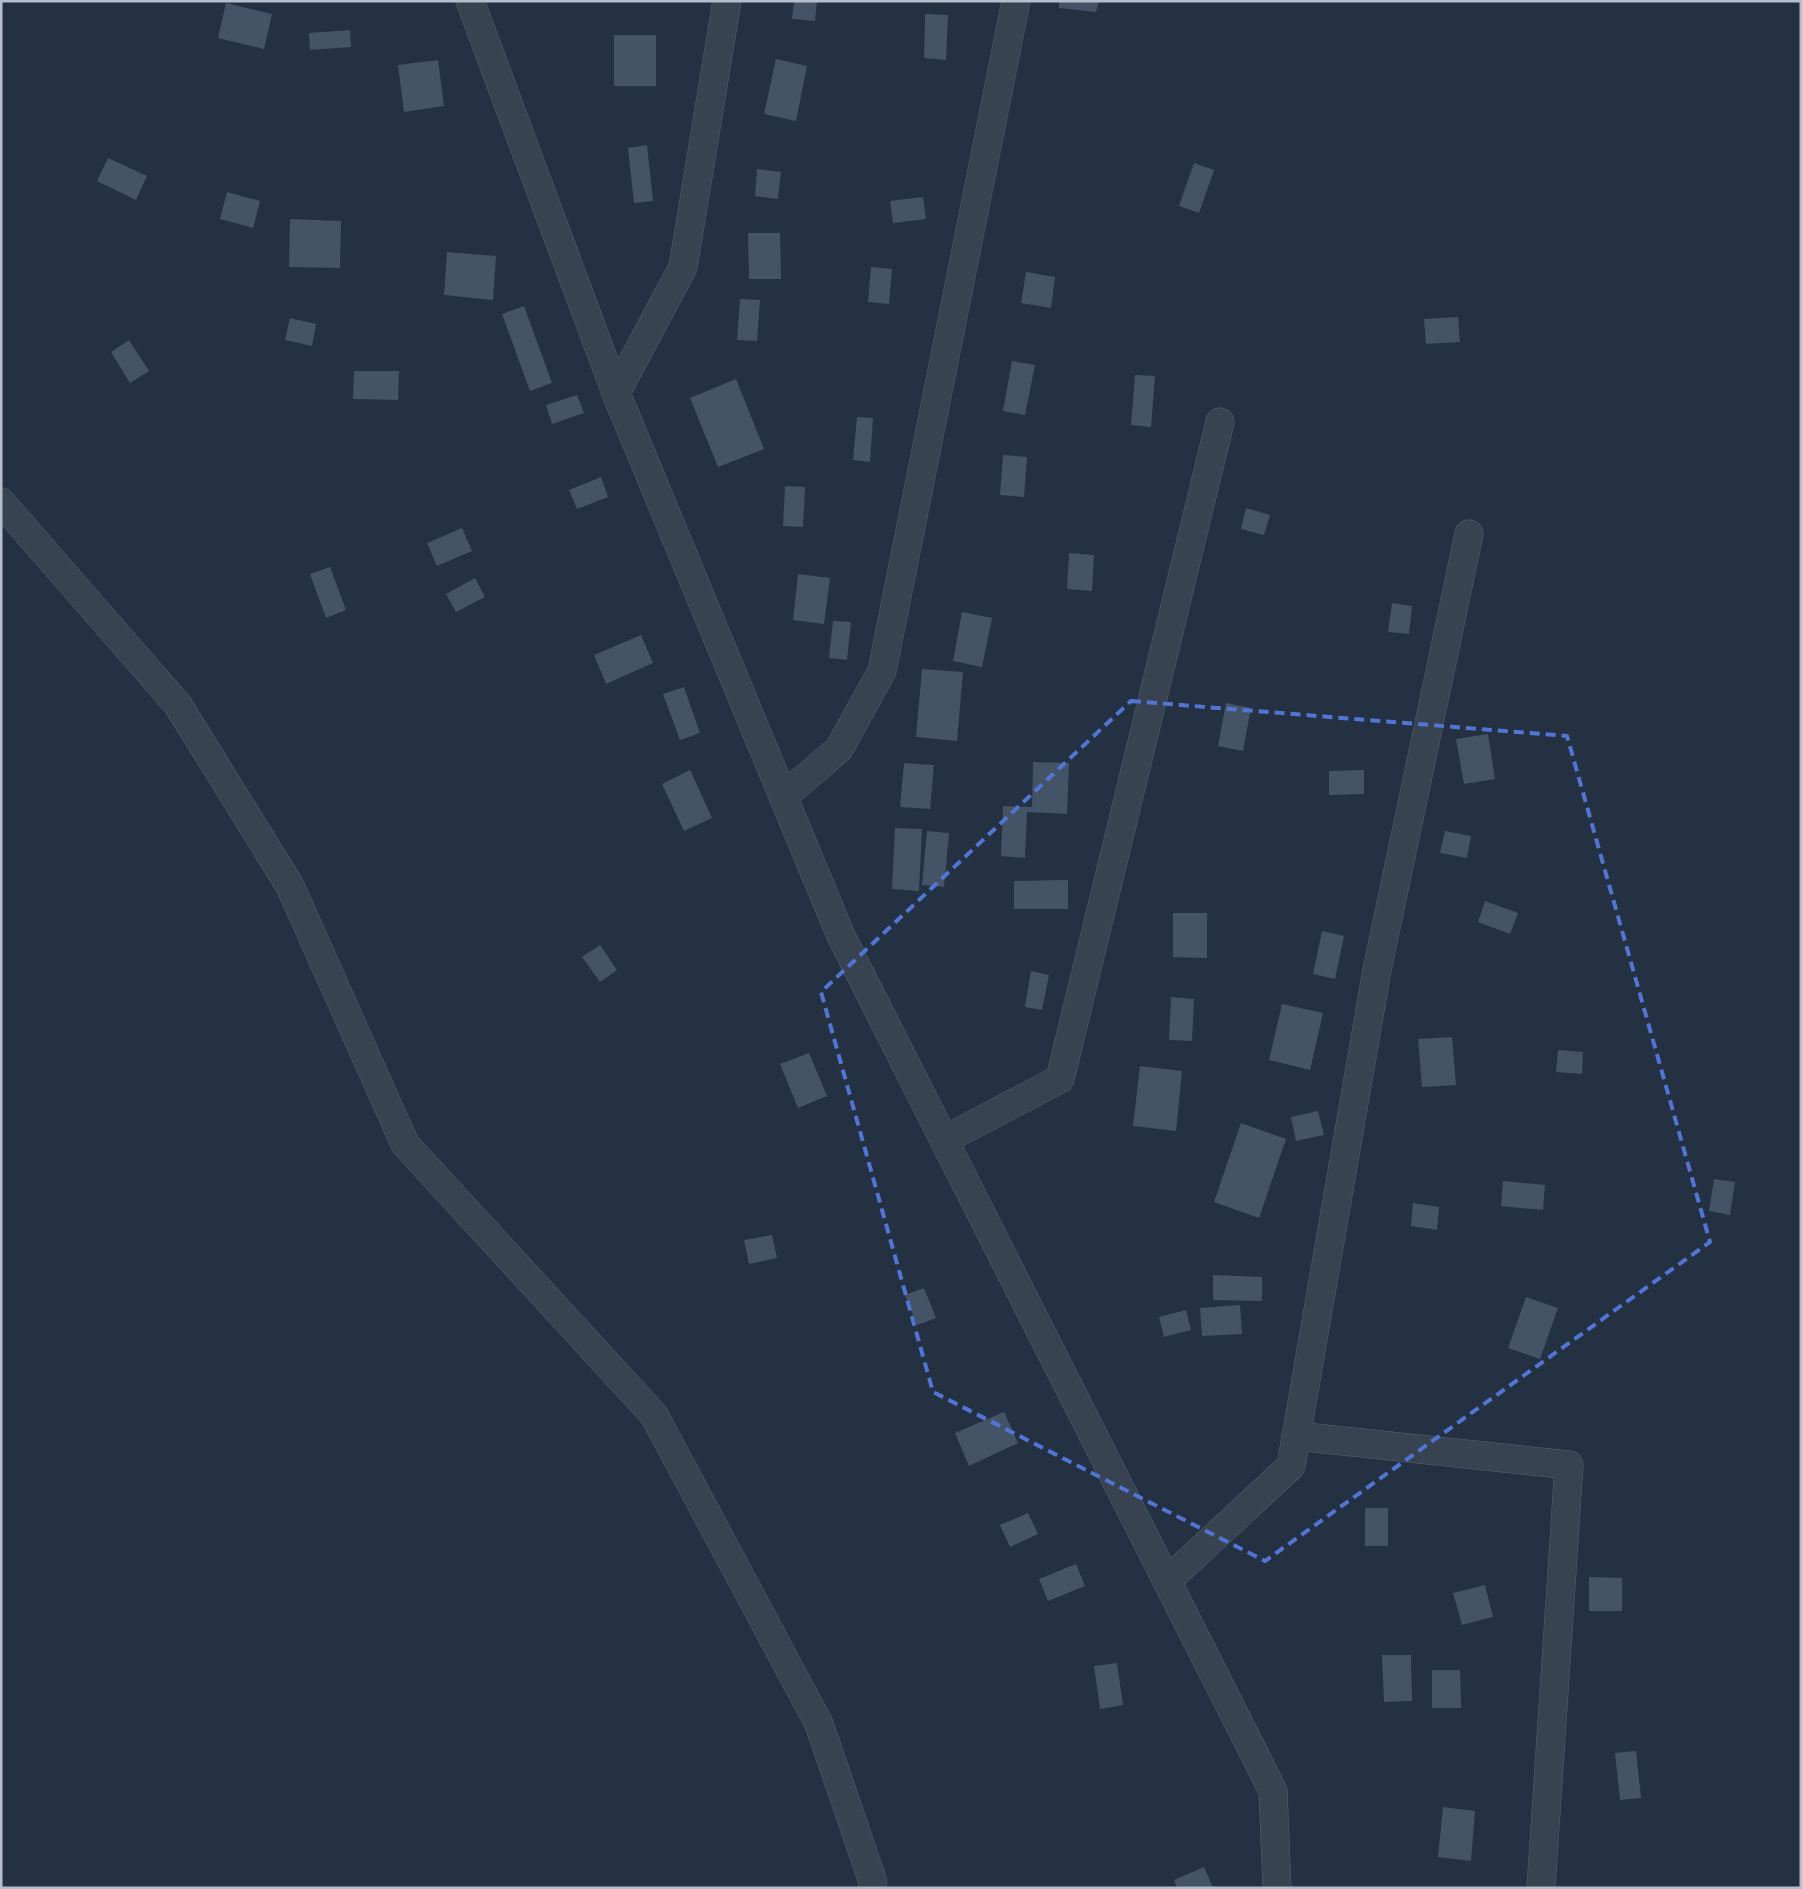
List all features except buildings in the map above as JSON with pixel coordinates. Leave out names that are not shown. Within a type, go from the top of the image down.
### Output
[{"type":"street","points":[[470,1],[616,393],[840,936],[1274,1791],[1277,1888]]},
{"type":"street","points":[[616,393],[683,266],[727,1]]},
{"type":"street","points":[[783,797],[839,749],[882,671],[1016,1]]},
{"type":"street","points":[[944,1140],[1060,1079],[1220,422]]},
{"type":"street","points":[[1,502],[178,705],[290,886],[405,1144],[654,1415],[819,1724],[872,1879],[873,1888]]},
{"type":"street","points":[[1167,1581],[1291,1466],[1377,970],[1469,534]]},
{"type":"street","points":[[1296,1436],[1569,1465],[1541,1888]]},
{"type":"highlighted area","points":[[1131,701],[1567,736],[1710,1242],[1265,1561],[933,1392],[821,992]]}]
